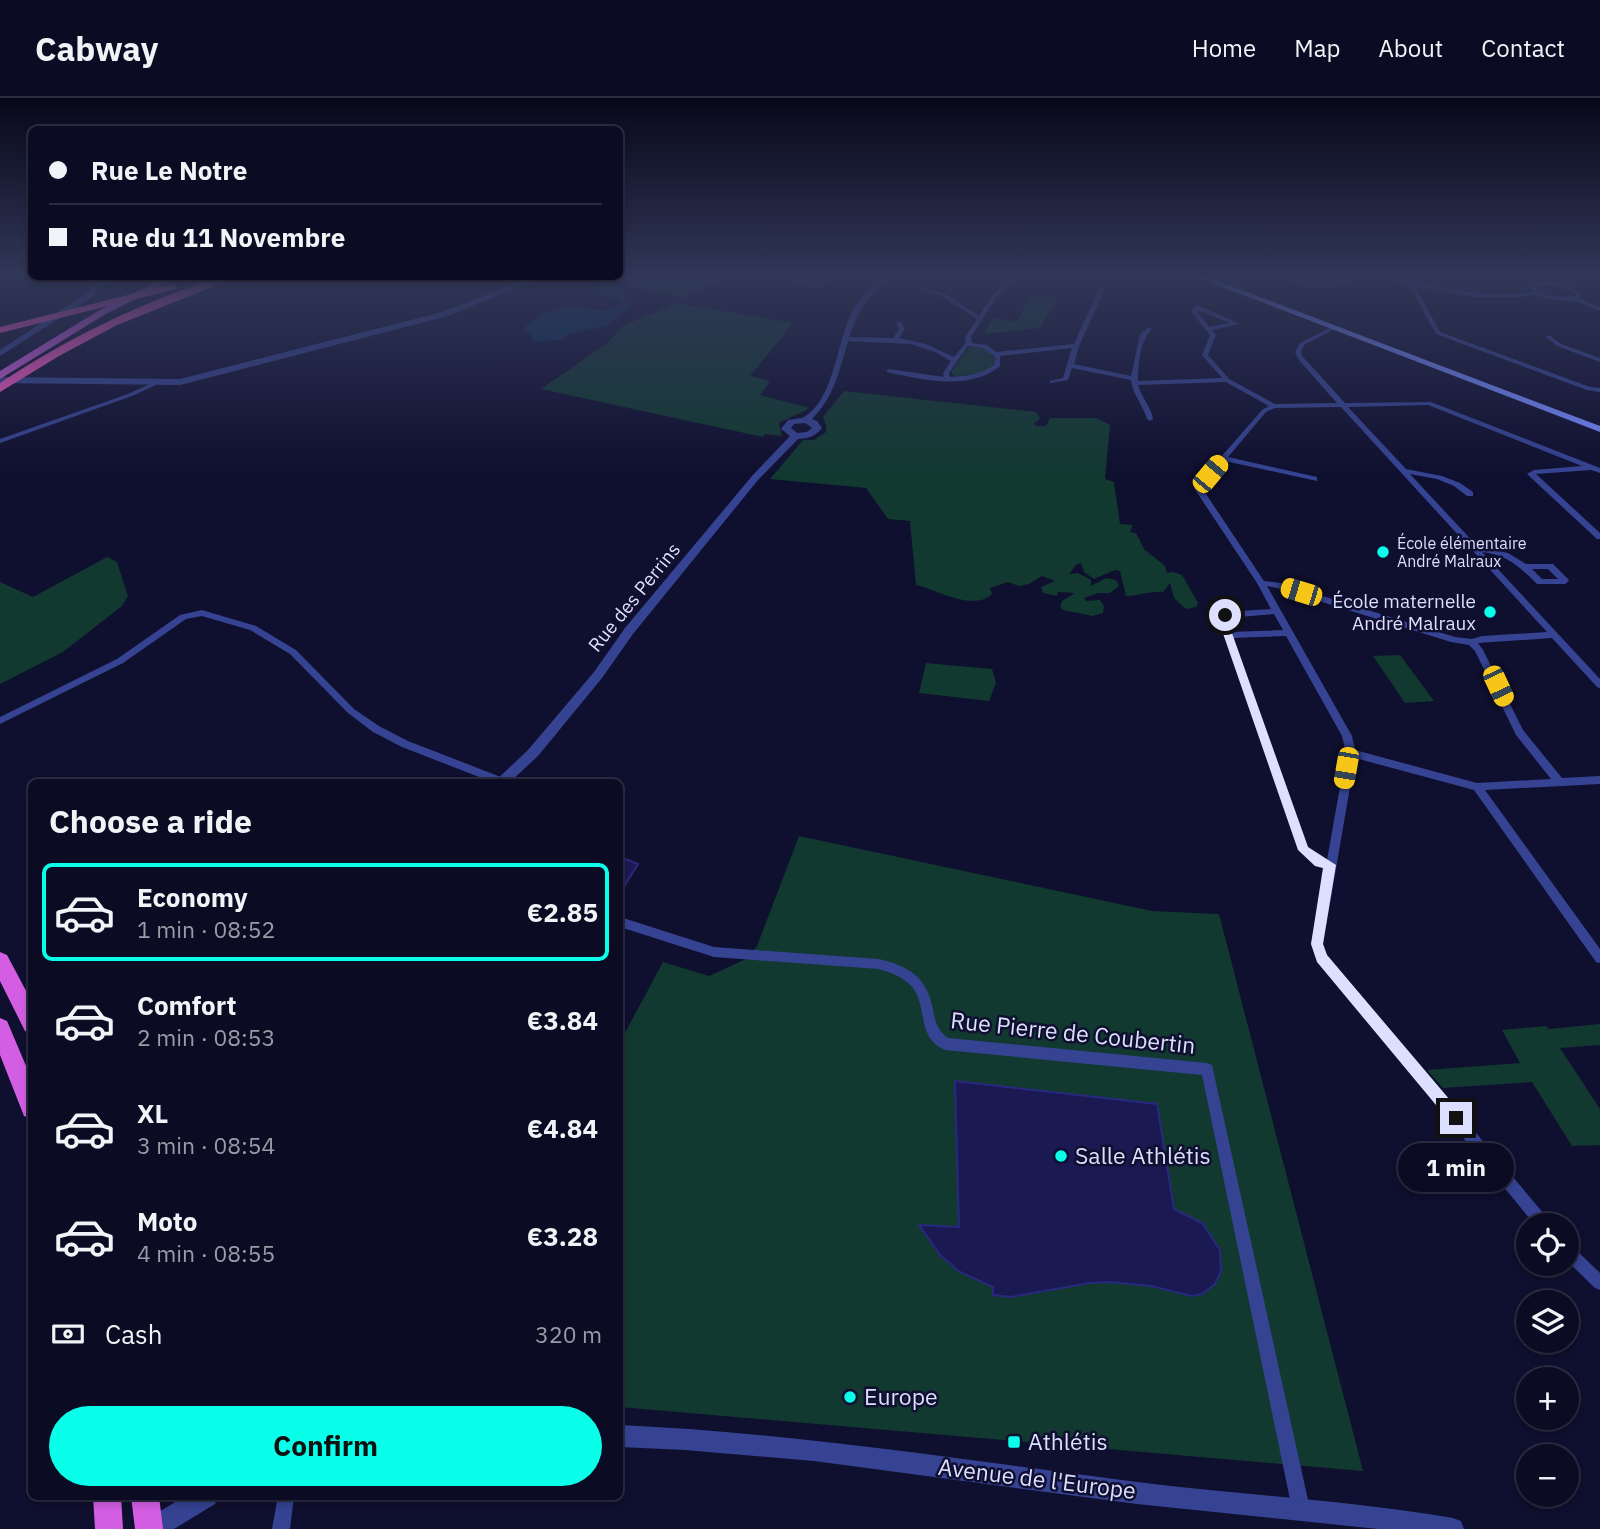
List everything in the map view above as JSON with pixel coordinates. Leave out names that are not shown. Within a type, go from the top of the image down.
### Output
[{"type":"highway","points":[[0,378],[56,342]]},
{"type":"highway","points":[[0,388],[79,342]]},
{"type":"highway","points":[[0,961],[28,1016]]},
{"type":"highway","points":[[0,1028],[28,1098]]},
{"type":"highway","points":[[107,1500],[109,1529]]},
{"type":"highway","points":[[146,1500],[150,1529]]},
{"type":"main road","points":[[1369,342],[1600,431]]},
{"type":"street","points":[[0,354],[19,342]]},
{"type":"street","points":[[0,378],[180,382],[337,342]]},
{"type":"street","points":[[796,436],[788,432],[786,426],[796,420],[806,420],[816,412],[833,386],[845,342]]},
{"type":"street","points":[[912,342],[929,346],[954,360]]},
{"type":"street","points":[[1052,382],[1066,379],[1078,342]]},
{"type":"street","points":[[1142,342],[1135,381],[1150,419]]},
{"type":"street","points":[[1210,342],[1205,355],[1227,380],[1274,407]]},
{"type":"street","points":[[1306,342],[1298,352],[1300,358],[1600,685]]},
{"type":"street","points":[[1462,342],[1600,390]]},
{"type":"street","points":[[1555,342],[1600,360]]},
{"type":"street","points":[[947,377],[945,374],[954,360],[963,347],[969,344],[985,346],[997,354],[1076,346]]},
{"type":"street","points":[[890,371],[968,378],[986,374],[997,366],[997,354]]},
{"type":"street","points":[[1072,366],[1135,381],[1227,380]]},
{"type":"street","points":[[0,441],[130,395],[154,383]]},
{"type":"street","points":[[1534,1213],[1322,958],[1317,944],[1351,753],[1347,736],[1261,583],[1198,488],[1264,411],[1274,407],[1437,405],[1596,470]]},
{"type":"street","name":"Rue des Perrins","points":[[505,779],[533,753],[598,675],[629,631],[755,478],[796,436],[810,435],[817,431],[817,425],[806,420]]},
{"type":"street","points":[[1223,458],[1314,479]]},
{"type":"street","points":[[1596,470],[1531,474],[1598,534]]},
{"type":"street","points":[[1405,471],[1463,487],[1470,494]]},
{"type":"street","points":[[1477,549],[1492,551],[1520,561],[1526,567]]},
{"type":"street","points":[[1261,583],[1278,585],[1454,640],[1472,642],[1482,639],[1554,635]]},
{"type":"street","points":[[1277,611],[1225,615],[1223,619],[1304,850],[1320,863],[1330,865]]},
{"type":"street","points":[[0,721],[120,661],[183,617],[202,613],[253,628],[293,652],[351,711],[376,729],[405,744],[494,779]]},
{"type":"street","points":[[1228,635],[1289,633]]},
{"type":"street","points":[[1472,642],[1479,650],[1519,732],[1559,782]]},
{"type":"street","points":[[1351,753],[1477,787],[1600,780]]},
{"type":"street","points":[[1477,787],[1600,958]]},
{"type":"street","name":"Rue Pierre de Coubertin","points":[[623,923],[714,952],[879,964],[898,970],[912,979],[922,992],[928,1008],[930,1029],[934,1038],[945,1044],[1207,1069],[1301,1509]]},
{"type":"street","points":[[1579,1263],[1600,1283]]},
{"type":"street","name":"Avenue de l'Europe","points":[[623,1436],[666,1437],[864,1454],[1137,1493],[1301,1509],[1443,1528]]},
{"type":"street","points":[[150,1529],[200,1500]]},
{"type":"street","points":[[281,1529],[285,1500]]},
{"type":"green space","points":[[608,342],[778,342],[750,376],[770,381],[760,395],[810,408],[779,423],[782,436],[765,434],[763,437],[541,389]]},
{"type":"green space","points":[[969,347],[985,348],[994,358],[993,366],[981,374],[954,376],[951,372]]},
{"type":"green space","points":[[844,391],[1036,412],[1040,419],[1034,423],[1036,426],[1046,426],[1050,418],[1097,418],[1110,425],[1105,479],[1114,482],[1120,524],[1133,525],[1130,532],[1136,533],[1144,549],[1165,566],[1167,573],[1182,575],[1198,603],[1196,607],[1186,609],[1174,598],[1170,583],[1163,592],[1126,596],[1120,571],[1115,570],[1094,579],[1084,572],[1081,563],[1069,574],[1078,573],[1091,580],[1091,586],[1106,578],[1116,580],[1119,586],[1110,593],[1098,593],[1084,598],[1086,601],[1100,600],[1104,606],[1103,613],[1093,616],[1063,610],[1060,606],[1062,601],[1075,593],[1058,592],[1057,596],[1043,593],[1041,587],[1055,581],[1042,576],[1029,584],[1019,586],[1008,582],[990,588],[992,594],[975,601],[955,598],[916,585],[910,521],[888,519],[866,488],[770,479],[803,440],[814,440],[826,432],[823,417]]},
{"type":"green space","points":[[107,557],[117,562],[128,596],[122,606],[63,652],[0,684],[0,582],[33,597]]},
{"type":"green space","points":[[1400,655],[1434,701],[1405,703],[1373,656]]},
{"type":"green space","points":[[926,663],[992,669],[996,683],[989,701],[919,693]]},
{"type":"green space","points":[[799,836],[1152,911],[1219,914],[1363,1471],[623,1407],[623,1036],[663,962],[709,976],[746,959],[757,946]]},
{"type":"green space","points":[[1600,1024],[1600,1045],[1560,1048],[1600,1109],[1600,1145],[1572,1146],[1532,1082],[1443,1088],[1427,1070],[1520,1063],[1502,1030]]},
{"type":"building","points":[[623,858],[638,864],[623,888]]},
{"type":"building","name":"Salle Athlétis","points":[[955,1081],[1157,1104],[1174,1209],[1202,1223],[1220,1250],[1221,1271],[1215,1284],[1202,1294],[1192,1296],[1151,1286],[1110,1282],[1089,1283],[1011,1297],[993,1295],[993,1287],[960,1272],[940,1255],[919,1225],[959,1227]]},
{"type":"place","name":"École élémentaire André Malraux","points":[[1383,552]]},
{"type":"place","name":"École maternelle André Malraux","points":[[1490,612]]},
{"type":"place","name":"Salle Athlétis","points":[[1061,1156]]},
{"type":"place","name":"Europe","points":[[850,1397]]},
{"type":"place","name":"Athlétis","points":[[1014,1442]]},
{"type":"route","points":[[1225,615],[1223,619],[1234,657],[1304,850],[1320,863],[1330,865],[1317,944],[1322,958],[1456,1118]]}]
